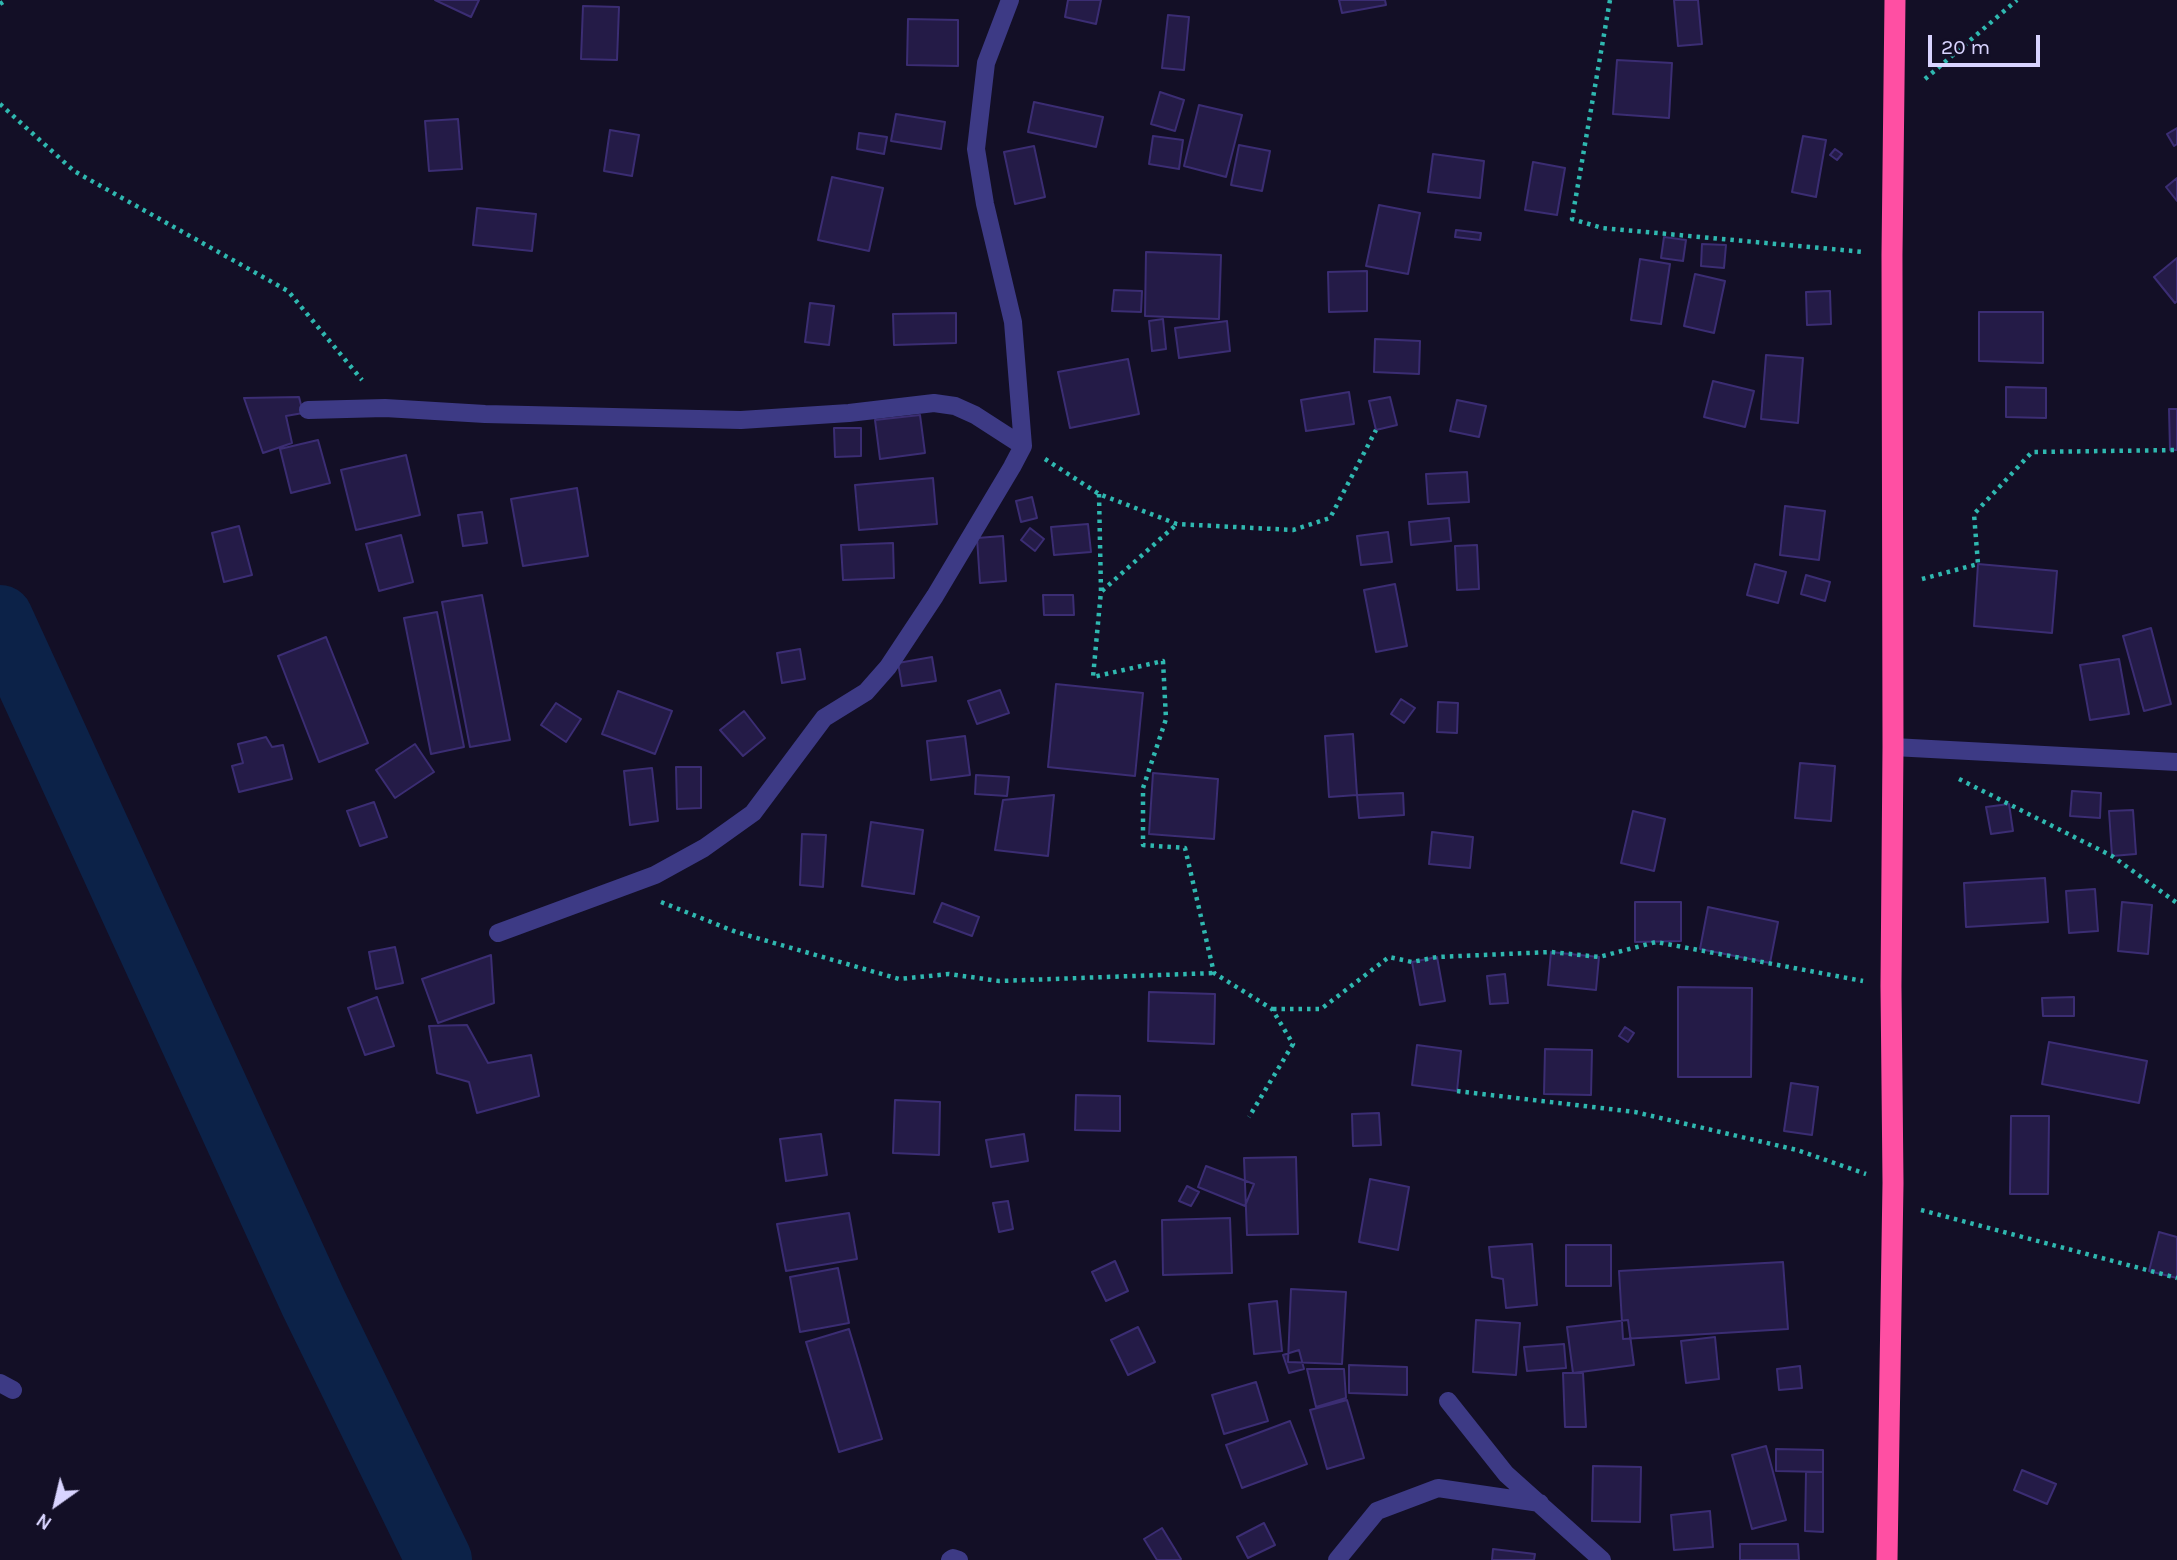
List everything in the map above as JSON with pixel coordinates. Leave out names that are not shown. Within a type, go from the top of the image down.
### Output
[{"type":"highway","points":[[1888,1560],[1893,1192],[1892,255],[1895,0]]},
{"type":"street","points":[[498,933],[655,875],[704,848],[753,813],[824,718],[866,692],[888,667],[935,596],[1023,446],[1013,322],[985,204],[976,149],[986,63],[1010,0]]},
{"type":"street","points":[[308,410],[385,408],[498,414],[741,420],[849,413],[934,403],[956,405],[993,425],[1023,446]]},
{"type":"street","points":[[1894,747],[2177,762]]},
{"type":"street","points":[[1448,1401],[1506,1474],[1602,1560]]},
{"type":"street","points":[[1337,1560],[1377,1511],[1438,1488],[1540,1503]]},
{"type":"street","points":[[950,1560],[959,1560]]},
{"type":"path","points":[[0,4],[5,0]]},
{"type":"path","points":[[1610,0],[1572,219],[1602,228],[1892,255]]},
{"type":"path","points":[[1893,106],[2017,0]]},
{"type":"path","points":[[0,104],[74,171],[288,291],[385,408]]},
{"type":"path","points":[[1023,446],[1099,494],[1177,524],[1293,530],[1330,518],[1376,430]]},
{"type":"path","points":[[1892,587],[1978,565],[1974,514],[2032,452],[2177,450]]},
{"type":"path","points":[[1099,494],[1101,591],[1093,677],[1163,660],[1166,719],[1143,788],[1143,845],[1185,848],[1214,973]]},
{"type":"path","points":[[1101,591],[1177,524]]},
{"type":"path","points":[[1951,775],[2112,856],[2177,903]]},
{"type":"path","points":[[623,887],[736,932],[899,979],[949,974],[999,981],[1214,973],[1272,1009],[1293,1044],[1249,1117]]},
{"type":"path","points":[[1272,1009],[1321,1009],[1389,957],[1412,962],[1437,957],[1551,952],[1599,957],[1656,942],[1891,986]]},
{"type":"path","points":[[1457,1091],[1635,1112],[1797,1150],[1893,1192],[2177,1278]]},
{"type":"building","points":[[435,0],[479,0],[471,17]]},
{"type":"building","points":[[1068,0],[1101,0],[1096,24],[1065,17]]},
{"type":"building","points":[[1339,0],[1385,0],[1386,5],[1342,13]]},
{"type":"building","points":[[1674,0],[1698,0],[1702,44],[1678,46]]},
{"type":"building","points":[[583,6],[619,7],[617,60],[581,59]]},
{"type":"building","points":[[1168,15],[1189,17],[1184,70],[1162,68]]},
{"type":"building","points":[[908,19],[958,20],[958,66],[907,65]]},
{"type":"building","points":[[1617,60],[1672,63],[1669,118],[1613,114]]},
{"type":"building","points":[[1160,92],[1184,100],[1175,131],[1151,124]]},
{"type":"building","points":[[1034,102],[1103,117],[1096,147],[1028,132]]},
{"type":"building","points":[[1199,105],[1242,115],[1226,177],[1184,166]]},
{"type":"building","points":[[896,114],[945,122],[941,149],[891,141]]},
{"type":"building","points":[[458,119],[462,169],[429,171],[425,121]]},
{"type":"building","points":[[2177,128],[2177,144],[2174,146],[2167,134]]},
{"type":"building","points":[[610,130],[639,135],[632,176],[604,171]]},
{"type":"building","points":[[859,133],[887,137],[884,154],[857,149]]},
{"type":"building","points":[[1153,136],[1183,140],[1179,169],[1149,164]]},
{"type":"building","points":[[1803,136],[1826,140],[1816,197],[1792,192]]},
{"type":"building","points":[[1239,145],[1270,151],[1262,191],[1231,185]]},
{"type":"building","points":[[1034,146],[1045,197],[1015,204],[1004,152]]},
{"type":"building","points":[[1835,149],[1842,154],[1837,160],[1830,155]]},
{"type":"building","points":[[1433,154],[1484,161],[1480,198],[1428,192]]},
{"type":"building","points":[[1533,162],[1565,168],[1557,215],[1525,210]]},
{"type":"building","points":[[832,177],[883,188],[869,251],[818,240]]},
{"type":"building","points":[[2177,178],[2177,201],[2166,187]]},
{"type":"building","points":[[1379,205],[1420,213],[1408,274],[1366,266]]},
{"type":"building","points":[[477,208],[536,214],[532,251],[473,245]]},
{"type":"building","points":[[1456,230],[1481,233],[1480,240],[1455,237]]},
{"type":"building","points":[[1664,237],[1686,240],[1683,261],[1661,258]]},
{"type":"building","points":[[1702,244],[1726,245],[1724,268],[1701,266]]},
{"type":"building","points":[[1146,252],[1221,255],[1219,319],[1145,316]]},
{"type":"building","points":[[2177,258],[2177,301],[2175,303],[2154,277]]},
{"type":"building","points":[[1640,259],[1670,264],[1661,324],[1631,320]]},
{"type":"building","points":[[1367,271],[1367,311],[1329,312],[1328,272]]},
{"type":"building","points":[[1695,274],[1725,281],[1714,333],[1684,326]]},
{"type":"building","points":[[1114,290],[1142,291],[1141,312],[1112,311]]},
{"type":"building","points":[[1830,291],[1831,324],[1807,325],[1806,292]]},
{"type":"building","points":[[810,303],[834,306],[829,345],[805,342]]},
{"type":"building","points":[[1979,312],[2043,312],[2043,363],[1979,361]]},
{"type":"building","points":[[956,313],[956,343],[894,345],[893,314]]},
{"type":"building","points":[[1163,319],[1166,349],[1152,351],[1149,321]]},
{"type":"building","points":[[1227,321],[1230,351],[1179,358],[1175,328]]},
{"type":"building","points":[[1375,339],[1420,341],[1419,374],[1374,372]]},
{"type":"building","points":[[1766,355],[1803,358],[1798,423],[1761,419]]},
{"type":"building","points":[[1128,359],[1139,414],[1070,428],[1058,372]]},
{"type":"building","points":[[1713,381],[1754,391],[1745,427],[1704,417]]},
{"type":"building","points":[[2006,387],[2046,388],[2046,418],[2006,417]]},
{"type":"building","points":[[1349,392],[1354,424],[1306,431],[1301,400]]},
{"type":"building","points":[[299,397],[303,413],[286,416],[292,443],[263,453],[244,398]]},
{"type":"building","points":[[1390,397],[1397,425],[1376,430],[1369,401]]},
{"type":"building","points":[[1457,400],[1486,406],[1479,437],[1450,431]]},
{"type":"building","points":[[2169,409],[2177,409],[2177,450],[2170,450]]},
{"type":"building","points":[[920,415],[925,453],[880,459],[875,420]]},
{"type":"building","points":[[834,428],[861,428],[861,456],[835,457]]},
{"type":"building","points":[[318,440],[330,483],[291,493],[280,449]]},
{"type":"building","points":[[406,455],[420,515],[356,530],[341,470]]},
{"type":"building","points":[[1467,472],[1469,502],[1428,504],[1426,474]]},
{"type":"building","points":[[933,478],[937,524],[859,530],[855,485]]},
{"type":"building","points":[[577,488],[588,556],[523,566],[511,499]]},
{"type":"building","points":[[1032,497],[1037,518],[1021,522],[1016,501]]},
{"type":"building","points":[[1785,506],[1825,511],[1819,560],[1780,555]]},
{"type":"building","points":[[482,512],[487,543],[463,546],[458,515]]},
{"type":"building","points":[[1449,518],[1451,541],[1411,545],[1409,522]]},
{"type":"building","points":[[1088,524],[1091,552],[1054,555],[1051,527]]},
{"type":"building","points":[[239,526],[252,575],[224,582],[212,533]]},
{"type":"building","points":[[1030,528],[1044,539],[1035,551],[1021,540]]},
{"type":"building","points":[[1388,532],[1392,562],[1361,565],[1357,536]]},
{"type":"building","points":[[401,535],[413,582],[379,591],[366,544]]},
{"type":"building","points":[[1003,536],[1006,581],[980,583],[977,538]]},
{"type":"building","points":[[893,543],[894,578],[843,580],[841,545]]},
{"type":"building","points":[[1477,545],[1479,589],[1457,590],[1455,546]]},
{"type":"building","points":[[1755,564],[1786,572],[1778,603],[1747,595]]},
{"type":"building","points":[[1978,564],[2057,571],[2052,633],[1974,626]]},
{"type":"building","points":[[1806,575],[1830,582],[1825,601],[1801,594]]},
{"type":"building","points":[[1395,584],[1407,646],[1376,652],[1364,590]]},
{"type":"building","points":[[482,595],[510,740],[470,747],[442,602]]},
{"type":"building","points":[[1043,595],[1073,595],[1074,615],[1044,615]]},
{"type":"building","points":[[437,612],[464,747],[431,754],[404,618]]},
{"type":"building","points":[[2151,628],[2171,704],[2144,711],[2123,636]]},
{"type":"building","points":[[326,637],[368,743],[319,762],[278,656]]},
{"type":"building","points":[[800,649],[805,679],[782,683],[777,653]]},
{"type":"building","points":[[932,657],[936,681],[902,686],[898,663]]},
{"type":"building","points":[[2119,659],[2129,714],[2090,720],[2080,665]]},
{"type":"building","points":[[1056,684],[1143,693],[1135,776],[1048,767]]},
{"type":"building","points":[[1000,690],[1009,713],[977,724],[968,701]]},
{"type":"building","points":[[618,691],[672,711],[655,754],[602,734]]},
{"type":"building","points":[[1401,699],[1415,708],[1404,723],[1391,714]]},
{"type":"building","points":[[1438,702],[1458,703],[1457,733],[1437,732]]},
{"type":"building","points":[[556,703],[581,719],[566,742],[541,725]]},
{"type":"building","points":[[744,711],[765,738],[743,756],[720,730]]},
{"type":"building","points":[[1353,734],[1357,795],[1329,797],[1325,736]]},
{"type":"building","points":[[965,736],[970,775],[931,780],[927,741]]},
{"type":"building","points":[[266,737],[272,747],[283,745],[292,779],[239,792],[232,766],[243,763],[238,744]]},
{"type":"building","points":[[415,744],[434,772],[395,798],[376,770]]},
{"type":"building","points":[[1800,763],[1835,766],[1831,821],[1795,818]]},
{"type":"building","points":[[676,767],[701,767],[701,808],[677,809]]},
{"type":"building","points":[[652,768],[658,821],[630,825],[624,771]]},
{"type":"building","points":[[1153,773],[1218,779],[1214,839],[1149,834]]},
{"type":"building","points":[[976,775],[1009,777],[1007,796],[975,794]]},
{"type":"building","points":[[2072,791],[2101,793],[2100,818],[2070,816]]},
{"type":"building","points":[[1403,793],[1404,815],[1359,818],[1357,795]]},
{"type":"building","points":[[1054,795],[1048,856],[995,850],[1003,800]]},
{"type":"building","points":[[374,802],[387,837],[360,846],[347,811]]},
{"type":"building","points":[[2009,804],[2013,831],[1991,834],[1986,807]]},
{"type":"building","points":[[2133,810],[2136,854],[2112,856],[2109,811]]},
{"type":"building","points":[[1633,811],[1665,819],[1654,871],[1621,863]]},
{"type":"building","points":[[871,822],[923,830],[914,894],[862,886]]},
{"type":"building","points":[[1432,832],[1473,837],[1470,868],[1429,864]]},
{"type":"building","points":[[802,834],[826,835],[823,887],[800,885]]},
{"type":"building","points":[[2045,878],[2048,922],[1966,927],[1964,883]]},
{"type":"building","points":[[2095,889],[2098,931],[2069,933],[2066,891]]},
{"type":"building","points":[[1635,902],[1681,902],[1681,941],[1635,942]]},
{"type":"building","points":[[2122,902],[2152,905],[2148,954],[2118,951]]},
{"type":"building","points":[[942,903],[979,917],[972,936],[934,922]]},
{"type":"building","points":[[1708,907],[1778,922],[1770,963],[1700,949]]},
{"type":"building","points":[[395,947],[403,983],[376,989],[369,952]]},
{"type":"building","points":[[1551,952],[1599,957],[1596,990],[1548,985]]},
{"type":"building","points":[[491,955],[494,1003],[438,1023],[422,979]]},
{"type":"building","points":[[1437,957],[1445,1001],[1420,1005],[1412,962]]},
{"type":"building","points":[[1505,974],[1508,1003],[1490,1004],[1487,976]]},
{"type":"building","points":[[1678,987],[1752,988],[1751,1077],[1678,1077]]},
{"type":"building","points":[[1149,992],[1215,994],[1214,1044],[1148,1041]]},
{"type":"building","points":[[377,997],[394,1046],[365,1055],[348,1008]]},
{"type":"building","points":[[2074,997],[2074,1016],[2043,1016],[2042,998]]},
{"type":"building","points":[[467,1025],[488,1063],[531,1055],[539,1096],[477,1113],[469,1082],[437,1073],[429,1026]]},
{"type":"building","points":[[1625,1027],[1634,1033],[1628,1042],[1619,1036]]},
{"type":"building","points":[[2049,1042],[2147,1061],[2139,1103],[2042,1084]]},
{"type":"building","points":[[1417,1045],[1461,1051],[1457,1091],[1412,1085]]},
{"type":"building","points":[[1545,1049],[1592,1050],[1591,1095],[1544,1094]]},
{"type":"building","points":[[1791,1083],[1818,1087],[1812,1135],[1784,1131]]},
{"type":"building","points":[[1076,1095],[1120,1096],[1120,1131],[1075,1130]]},
{"type":"building","points":[[895,1100],[940,1102],[939,1155],[893,1153]]},
{"type":"building","points":[[1379,1113],[1381,1145],[1353,1146],[1352,1114]]},
{"type":"building","points":[[2011,1116],[2049,1116],[2048,1194],[2010,1194]]},
{"type":"building","points":[[821,1134],[827,1175],[786,1181],[780,1139]]},
{"type":"building","points":[[1024,1134],[1028,1161],[991,1167],[986,1140]]},
{"type":"building","points":[[1296,1157],[1298,1234],[1247,1235],[1244,1158]]},
{"type":"building","points":[[1206,1166],[1254,1184],[1245,1206],[1198,1187]]},
{"type":"building","points":[[1370,1179],[1409,1187],[1398,1250],[1359,1242]]},
{"type":"building","points":[[1187,1186],[1199,1192],[1191,1206],[1179,1201]]},
{"type":"building","points":[[1008,1201],[1013,1229],[999,1232],[993,1203]]},
{"type":"building","points":[[849,1213],[857,1259],[786,1271],[777,1224]]},
{"type":"building","points":[[1230,1218],[1232,1273],[1163,1275],[1162,1220]]},
{"type":"building","points":[[2159,1232],[2177,1237],[2177,1278],[2149,1271]]},
{"type":"building","points":[[1532,1244],[1537,1305],[1506,1308],[1503,1279],[1492,1277],[1489,1247]]},
{"type":"building","points":[[1566,1245],[1611,1245],[1611,1286],[1566,1286]]},
{"type":"building","points":[[1115,1261],[1128,1291],[1106,1301],[1092,1272]]},
{"type":"building","points":[[1783,1262],[1788,1329],[1623,1339],[1619,1271]]},
{"type":"building","points":[[838,1268],[849,1323],[800,1332],[790,1277]]},
{"type":"building","points":[[1291,1289],[1346,1292],[1342,1364],[1288,1362]]},
{"type":"building","points":[[1277,1301],[1282,1351],[1254,1354],[1249,1304]]},
{"type":"building","points":[[1476,1320],[1520,1323],[1516,1375],[1473,1372]]},
{"type":"building","points":[[1628,1320],[1634,1365],[1573,1373],[1567,1327]]},
{"type":"building","points":[[1138,1327],[1155,1362],[1128,1375],[1111,1340]]},
{"type":"building","points":[[849,1329],[882,1439],[839,1452],[806,1342]]},
{"type":"building","points":[[1715,1337],[1719,1379],[1686,1383],[1681,1341]]},
{"type":"building","points":[[1564,1344],[1566,1368],[1527,1371],[1524,1347]]},
{"type":"building","points":[[1299,1350],[1304,1369],[1289,1373],[1283,1355]]},
{"type":"building","points":[[1349,1365],[1407,1367],[1407,1395],[1349,1393]]},
{"type":"building","points":[[1800,1366],[1802,1388],[1779,1390],[1777,1369]]},
{"type":"building","points":[[1307,1369],[1344,1369],[1346,1398],[1316,1407]]},
{"type":"building","points":[[1563,1373],[1583,1373],[1586,1427],[1565,1427]]},
{"type":"building","points":[[1256,1382],[1268,1421],[1224,1434],[1212,1395]]},
{"type":"building","points":[[1347,1400],[1364,1458],[1327,1469],[1310,1410]]},
{"type":"building","points":[[1290,1421],[1307,1464],[1242,1488],[1226,1445]]},
{"type":"building","points":[[1766,1446],[1786,1520],[1752,1529],[1732,1455]]},
{"type":"building","points":[[1776,1449],[1823,1450],[1823,1472],[1776,1471]]},
{"type":"building","points":[[1593,1466],[1641,1467],[1640,1522],[1592,1521]]},
{"type":"building","points":[[2022,1470],[2056,1484],[2047,1504],[2014,1490]]},
{"type":"building","points":[[1806,1472],[1823,1472],[1823,1532],[1805,1531]]},
{"type":"building","points":[[1710,1511],[1713,1547],[1674,1550],[1671,1515]]},
{"type":"building","points":[[1264,1523],[1275,1545],[1248,1558],[1237,1537]]},
{"type":"building","points":[[1162,1528],[1180,1560],[1157,1560],[1144,1539]]},
{"type":"building","points":[[1740,1544],[1798,1544],[1799,1560],[1740,1560]]},
{"type":"building","points":[[1493,1549],[1535,1554],[1534,1560],[1492,1560]]},
{"type":"waterway","points":[[0,618],[313,1302],[439,1560]]}]
